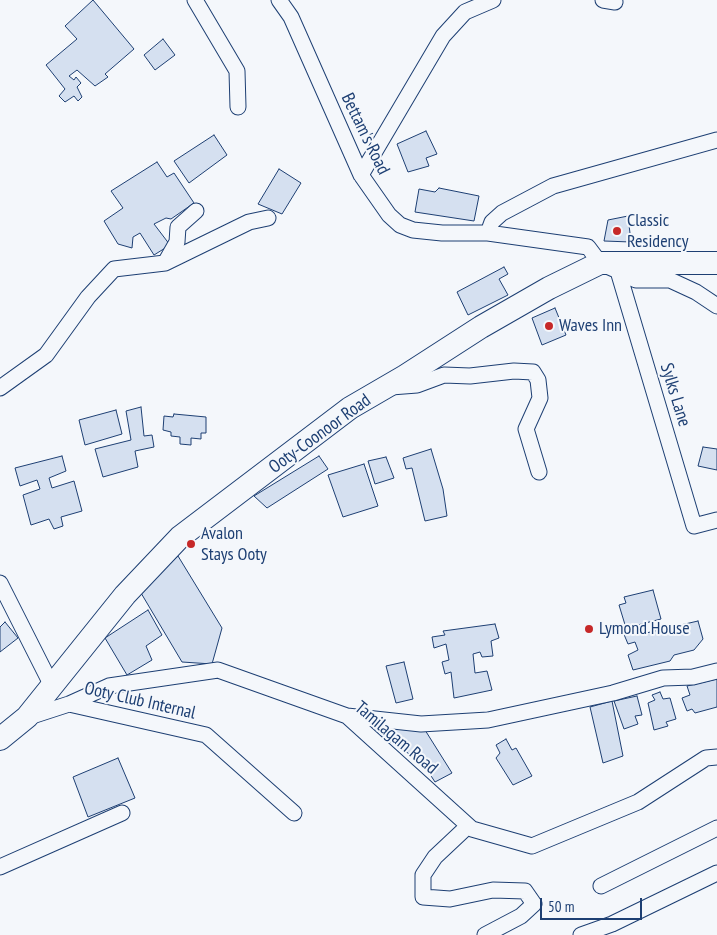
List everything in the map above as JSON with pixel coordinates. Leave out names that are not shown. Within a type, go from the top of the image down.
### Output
[{"type":"highway","name":"Ooty-Coonoor Road","points":[[0,739],[27,717],[125,595],[180,538],[350,408],[481,326],[549,288],[609,267],[717,263]]},
{"type":"street","points":[[195,0],[237,70],[238,107]]},
{"type":"street","name":"Bettam's Road","points":[[280,0],[291,17],[361,175],[389,215],[400,225],[413,230],[442,233],[488,233],[588,246],[609,267]]},
{"type":"street","points":[[361,175],[366,163],[395,120],[443,36],[465,12],[493,0]]},
{"type":"street","points":[[488,233],[492,222],[502,213],[553,186],[717,140]]},
{"type":"street","points":[[165,263],[177,242],[178,227],[196,211]]},
{"type":"street","points":[[0,388],[46,356],[88,297],[114,269],[165,263],[249,222],[268,218]]},
{"type":"street","points":[[609,267],[636,280],[670,280],[696,292],[717,306]]},
{"type":"street","name":"Sylks Lane","points":[[609,267],[694,526],[717,520]]},
{"type":"street","points":[[384,388],[417,385],[444,375],[470,376],[514,371],[533,372],[538,380],[540,398],[526,430],[539,472]]},
{"type":"street","points":[[0,583],[52,686]]},
{"type":"street","name":"Tamilagam Road","points":[[27,717],[68,704],[109,686],[218,670],[347,716],[468,826],[532,846],[638,802],[706,758],[717,757]]},
{"type":"street","points":[[347,716],[420,724],[488,720],[613,693],[663,678],[693,677],[717,671]]},
{"type":"street","name":"Ooty Club Internal","points":[[68,704],[206,736],[294,814]]},
{"type":"street","points":[[0,867],[122,813]]},
{"type":"street","points":[[468,826],[435,857],[423,875],[423,897],[450,899],[493,890],[525,892],[534,904],[521,916],[486,935]]},
{"type":"street","points":[[601,886],[717,828]]},
{"type":"street","points":[[581,935],[612,924],[717,873]]},
{"type":"building","points":[[93,0],[134,49],[105,74],[108,77],[95,86],[77,70],[69,76],[74,80],[76,77],[81,83],[77,87],[82,97],[78,101],[74,96],[65,102],[59,96],[65,89],[46,65],[77,39],[65,26]]},
{"type":"building","points":[[163,39],[175,55],[155,70],[144,55]]},
{"type":"building","points":[[426,131],[437,154],[426,158],[429,166],[408,172],[397,144]]},
{"type":"building","points":[[214,135],[227,155],[189,183],[174,161]]},
{"type":"building","points":[[157,162],[167,177],[174,173],[194,203],[171,219],[166,218],[154,224],[170,245],[154,255],[140,233],[133,237],[132,248],[118,244],[104,221],[123,208],[111,191]]},
{"type":"building","points":[[279,169],[301,183],[282,214],[258,204]]},
{"type":"building","points":[[439,188],[479,196],[474,221],[415,212],[419,189],[435,192]]},
{"type":"building","points":[[628,216],[631,242],[604,241],[608,220]]},
{"type":"building","points":[[504,267],[508,274],[499,279],[508,295],[468,315],[457,292]]},
{"type":"building","name":"Waves Inn","points":[[555,308],[566,335],[542,345],[532,318]]},
{"type":"building","points":[[141,407],[144,436],[152,435],[154,447],[135,451],[138,467],[103,477],[95,449],[131,440],[126,411]]},
{"type":"building","points":[[116,410],[122,434],[85,445],[79,420]]},
{"type":"building","points":[[174,414],[206,417],[206,433],[201,433],[201,439],[191,438],[191,445],[180,444],[180,437],[171,436],[171,432],[163,430],[164,416],[173,417]]},
{"type":"building","points":[[703,447],[717,449],[717,470],[698,466]]},
{"type":"building","points":[[431,449],[443,489],[447,516],[425,521],[412,468],[406,469],[403,458]]},
{"type":"building","points":[[62,456],[66,471],[49,478],[52,488],[74,481],[82,511],[61,517],[63,526],[54,529],[49,519],[31,525],[23,495],[40,489],[37,480],[20,486],[15,468]]},
{"type":"building","points":[[319,456],[328,469],[267,508],[254,496]]},
{"type":"building","points":[[386,457],[394,478],[375,484],[368,461]]},
{"type":"building","points":[[364,464],[378,506],[343,517],[328,475]]},
{"type":"building","points":[[178,556],[222,628],[212,664],[182,662],[141,593]]},
{"type":"building","points":[[653,590],[661,619],[626,628],[619,605],[626,603],[624,597]]},
{"type":"building","points":[[148,610],[162,635],[146,646],[152,660],[127,675],[105,638]]},
{"type":"building","points":[[698,621],[703,639],[694,650],[674,655],[670,661],[633,670],[628,655],[638,650],[635,642],[628,644],[623,632],[643,626],[646,633]]},
{"type":"building","points":[[5,622],[18,638],[0,652],[0,627]]},
{"type":"building","points":[[495,624],[499,638],[491,641],[493,656],[482,657],[480,652],[473,654],[475,673],[487,671],[492,690],[454,698],[451,672],[445,674],[442,662],[449,660],[446,644],[434,648],[432,637],[445,635],[443,631]]},
{"type":"building","points":[[404,662],[413,699],[396,703],[386,666]]},
{"type":"building","points":[[717,679],[717,707],[695,713],[692,709],[687,711],[682,698],[690,695],[687,686]]},
{"type":"building","points":[[660,692],[663,699],[670,698],[676,719],[666,722],[668,726],[654,730],[648,703],[655,700],[652,695]]},
{"type":"building","points":[[637,696],[642,715],[635,716],[638,724],[624,729],[614,701]]},
{"type":"building","points":[[612,701],[623,756],[603,763],[590,707]]},
{"type":"building","points":[[371,722],[425,730],[452,773],[435,782],[424,765],[401,748],[370,730]]},
{"type":"building","points":[[506,739],[512,750],[516,748],[532,776],[513,785],[496,758],[500,753],[496,745]]},
{"type":"building","points":[[118,758],[135,798],[88,817],[73,777]]},
{"type":"place","name":"Classic Residency","points":[[617,231]]},
{"type":"place","name":"Waves Inn","points":[[549,326]]},
{"type":"place","name":"Avalon Stays Ooty","points":[[191,544]]},
{"type":"place","name":"Lymond House","points":[[589,629]]}]
